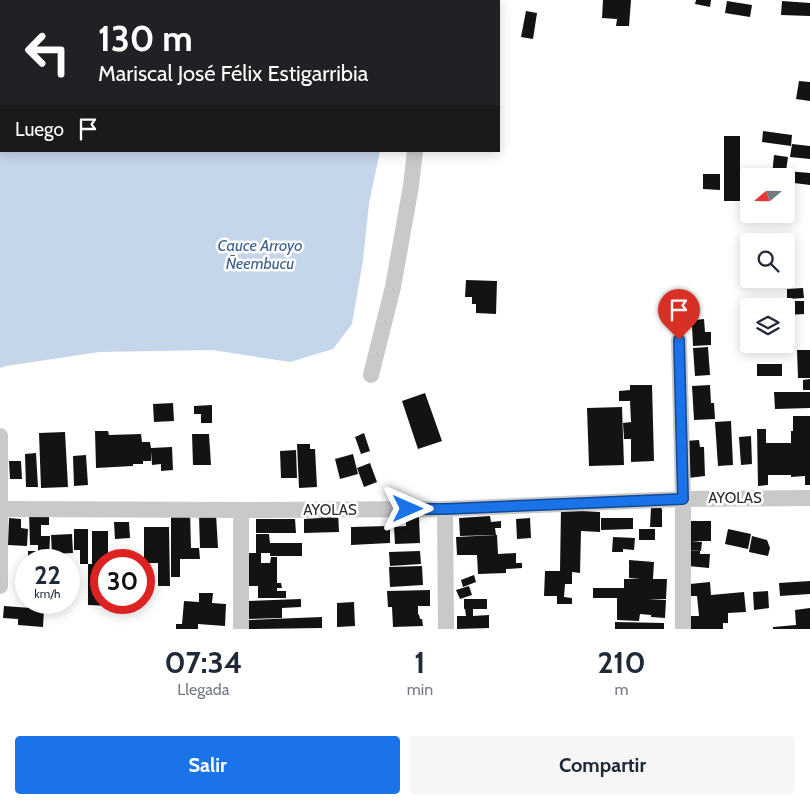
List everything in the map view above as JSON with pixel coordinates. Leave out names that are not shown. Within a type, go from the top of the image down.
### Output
[{"type":"street","points":[[371,375],[393,287],[411,186],[415,152]]},
{"type":"street","points":[[679,340],[683,499],[683,629]]},
{"type":"street","points":[[0,436],[0,586]]},
{"type":"street","name":"AYOLAS","points":[[0,508],[445,509],[683,499],[810,498]]},
{"type":"street","points":[[445,509],[446,629]]},
{"type":"street","points":[[241,629],[242,510]]},
{"type":"water","name":"Cauce Arroyo Ñeembucu","points":[[0,152],[380,152],[369,203],[363,260],[352,324],[333,349],[290,362],[212,350],[99,352],[0,368]]},
{"type":"building","points":[[603,0],[631,0],[629,26],[616,26],[617,19],[602,18]]},
{"type":"building","points":[[696,0],[711,0],[710,7],[695,4]]},
{"type":"building","points":[[727,1],[752,5],[750,17],[725,13]]},
{"type":"building","points":[[782,1],[810,3],[810,16],[781,15]]},
{"type":"building","points":[[526,11],[537,13],[533,39],[521,37]]},
{"type":"building","points":[[799,81],[810,82],[810,101],[796,99]]},
{"type":"building","points":[[763,131],[792,135],[791,146],[762,142]]},
{"type":"building","points":[[724,136],[740,136],[740,201],[724,201]]},
{"type":"building","points":[[792,144],[810,146],[810,159],[790,157]]},
{"type":"building","points":[[774,155],[788,157],[786,168],[773,168]]},
{"type":"building","points":[[795,172],[810,173],[810,185],[795,183]]},
{"type":"building","points":[[703,174],[720,174],[720,190],[703,189]]},
{"type":"building","points":[[466,280],[497,281],[496,314],[476,313],[476,304],[472,304],[472,297],[465,297]]},
{"type":"building","points":[[803,288],[804,298],[787,298],[787,289]]},
{"type":"building","points":[[795,301],[804,301],[804,314],[795,315]]},
{"type":"building","points":[[695,317],[695,320],[704,319],[705,332],[711,332],[711,345],[693,346],[692,326],[682,327],[682,318]]},
{"type":"building","points":[[708,347],[710,375],[695,376],[693,348]]},
{"type":"building","points":[[797,350],[810,350],[810,378],[798,378]]},
{"type":"building","points":[[757,364],[782,364],[782,376],[757,376]]},
{"type":"building","points":[[810,379],[810,390],[803,390],[803,380]]},
{"type":"building","points":[[630,385],[652,385],[654,461],[631,462],[631,439],[624,439],[623,423],[631,422],[630,401],[619,401],[619,391],[630,390]]},
{"type":"building","points":[[710,385],[711,403],[714,403],[715,419],[694,420],[692,386]]},
{"type":"building","points":[[774,392],[810,392],[810,408],[775,409]]},
{"type":"building","points":[[425,393],[442,441],[418,449],[402,401]]},
{"type":"building","points":[[173,403],[174,421],[154,422],[153,404]]},
{"type":"building","points":[[212,405],[212,423],[201,423],[201,414],[194,414],[194,406]]},
{"type":"building","points":[[622,407],[624,465],[589,466],[587,408]]},
{"type":"building","points":[[793,416],[810,416],[810,485],[805,485],[805,476],[768,475],[768,485],[758,486],[757,429],[766,429],[766,443],[791,443]]},
{"type":"building","points":[[731,421],[733,465],[718,466],[715,422]]},
{"type":"building","points":[[95,431],[108,431],[109,435],[141,434],[142,442],[150,442],[151,448],[172,447],[173,470],[161,471],[161,464],[152,465],[151,451],[151,461],[143,461],[143,464],[96,468]]},
{"type":"building","points":[[65,432],[68,487],[41,488],[39,433]]},
{"type":"building","points":[[364,433],[370,451],[361,454],[355,437]]},
{"type":"building","points":[[192,434],[209,434],[211,465],[193,465]]},
{"type":"building","points":[[751,436],[752,464],[741,465],[739,437]]},
{"type":"building","points":[[699,440],[700,447],[704,447],[705,476],[688,478],[685,441]]},
{"type":"building","points":[[297,444],[310,444],[310,449],[315,449],[317,487],[299,488]]},
{"type":"building","points":[[296,450],[297,478],[281,478],[280,451]]},
{"type":"building","points":[[36,453],[38,487],[26,487],[25,454]]},
{"type":"building","points":[[353,454],[358,474],[340,479],[335,459]]},
{"type":"building","points":[[86,455],[88,485],[74,486],[73,456]]},
{"type":"building","points":[[9,461],[21,461],[22,479],[10,479]]},
{"type":"building","points":[[370,463],[377,482],[364,487],[357,468]]},
{"type":"building","points":[[651,507],[662,509],[662,527],[650,527]]},
{"type":"building","points":[[561,508],[600,512],[600,532],[581,531],[580,573],[572,572],[572,584],[565,584],[564,597],[572,598],[572,604],[557,604],[557,596],[544,596],[545,571],[560,571]]},
{"type":"building","points":[[171,511],[190,511],[191,548],[199,548],[200,559],[180,559],[180,577],[171,577]]},
{"type":"building","points":[[338,511],[339,532],[304,533],[304,519],[321,518],[321,512]]},
{"type":"building","points":[[29,513],[49,513],[49,525],[41,525],[41,536],[50,536],[49,549],[38,549],[38,545],[30,545]]},
{"type":"building","points":[[216,514],[218,548],[200,548],[199,515]]},
{"type":"building","points":[[406,516],[419,516],[420,543],[395,544],[394,527],[406,526]]},
{"type":"building","points":[[490,516],[491,522],[501,521],[501,528],[495,528],[496,535],[460,536],[459,518]]},
{"type":"building","points":[[9,518],[21,519],[21,528],[28,529],[27,546],[8,545]]},
{"type":"building","points":[[530,518],[531,538],[517,539],[516,519]]},
{"type":"building","points":[[601,518],[633,518],[633,529],[601,530]]},
{"type":"building","points":[[256,519],[295,519],[296,533],[256,533]]},
{"type":"building","points":[[690,521],[711,521],[711,541],[692,541],[702,542],[701,551],[689,550]]},
{"type":"building","points":[[114,522],[129,522],[130,538],[115,539]]},
{"type":"building","points":[[390,526],[390,543],[351,545],[351,527]]},
{"type":"building","points":[[144,527],[169,527],[170,586],[158,586],[158,563],[155,563],[155,549],[144,549]]},
{"type":"building","points":[[74,529],[88,529],[88,564],[80,564],[80,549],[74,549]]},
{"type":"building","points":[[639,529],[655,529],[655,540],[639,540]]},
{"type":"building","points":[[728,529],[751,534],[748,549],[725,544]]},
{"type":"building","points":[[92,531],[108,531],[108,549],[92,549]]},
{"type":"building","points":[[72,534],[73,549],[52,549],[51,535]]},
{"type":"building","points":[[256,534],[269,534],[270,543],[302,543],[302,556],[270,556],[270,553],[261,553],[261,563],[270,563],[271,557],[277,557],[277,583],[281,583],[282,588],[277,588],[277,591],[286,591],[286,598],[258,598],[258,586],[249,586],[249,553],[256,553]]},
{"type":"building","points":[[497,535],[498,554],[516,553],[516,563],[522,563],[522,568],[506,569],[506,573],[478,574],[477,555],[457,555],[456,537]]},
{"type":"building","points":[[752,536],[767,540],[770,548],[768,556],[749,552]]},
{"type":"building","points":[[613,537],[635,538],[634,550],[623,549],[623,552],[612,552]]},
{"type":"building","points":[[689,550],[700,551],[700,554],[710,554],[709,568],[688,566]]},
{"type":"building","points":[[420,551],[421,564],[390,566],[389,552]]},
{"type":"building","points":[[629,560],[654,562],[653,579],[667,579],[666,599],[648,599],[666,600],[665,618],[640,614],[639,621],[617,620],[617,598],[593,598],[593,588],[624,588],[624,579],[640,579],[629,578]]},
{"type":"building","points":[[88,564],[90,564],[90,605],[88,605]]},
{"type":"building","points":[[422,566],[423,585],[390,587],[389,567]]},
{"type":"building","points":[[474,575],[476,582],[463,587],[461,580]]},
{"type":"building","points":[[810,581],[810,594],[780,596],[779,583]]},
{"type":"building","points":[[710,582],[711,595],[744,592],[746,612],[728,613],[728,623],[723,623],[723,629],[688,629],[687,616],[699,616],[697,596],[691,596],[690,584]]},
{"type":"building","points":[[469,586],[472,595],[460,599],[456,590]]},
{"type":"building","points":[[430,590],[430,606],[418,606],[418,615],[422,619],[423,626],[393,627],[392,607],[388,607],[387,591]]},
{"type":"building","points":[[768,591],[769,608],[754,610],[753,592]]},
{"type":"building","points":[[199,593],[213,593],[212,603],[226,604],[225,626],[198,624],[198,629],[176,629],[176,624],[182,624],[184,601],[199,602]]},
{"type":"building","points":[[301,599],[301,607],[282,608],[282,618],[247,619],[247,601]]},
{"type":"building","points":[[464,599],[487,599],[487,609],[473,609],[473,616],[489,615],[489,628],[457,629],[457,616],[466,616]]},
{"type":"building","points":[[354,602],[355,626],[337,627],[337,603]]},
{"type":"building","points":[[4,606],[15,607],[15,614],[44,614],[43,627],[18,625],[18,619],[3,618]]},
{"type":"building","points":[[810,608],[810,629],[773,629],[773,627],[796,625],[795,610]]},
{"type":"building","points":[[322,617],[322,628],[248,629],[247,620]]},
{"type":"building","points":[[615,622],[664,623],[664,629],[615,629]]},
{"type":"route","points":[[408,509],[683,499],[679,340]]}]
